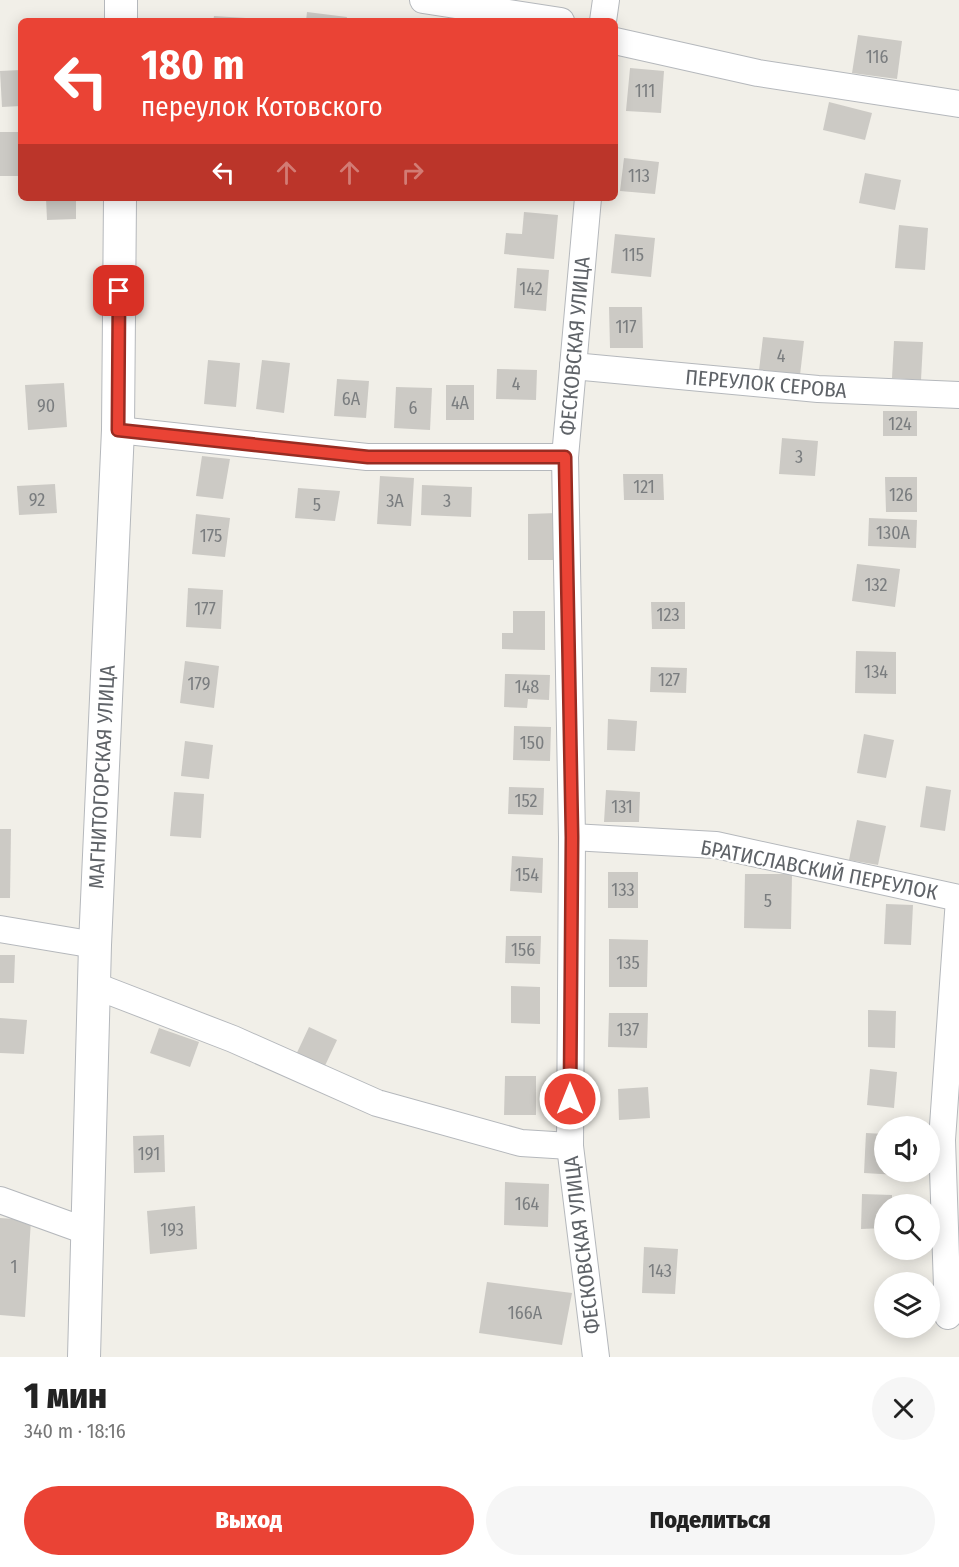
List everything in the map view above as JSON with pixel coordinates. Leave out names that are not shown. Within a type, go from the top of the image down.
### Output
[{"type":"street","points":[[121,0],[121,18]]},
{"type":"street","points":[[423,0],[541,18]]},
{"type":"street","points":[[603,18],[606,0]]},
{"type":"street","points":[[618,41],[758,73],[959,104]]},
{"type":"street","name":"МАГНИТОГОРСКАЯ УЛИЦА","points":[[84,1357],[94,945],[118,430],[120,201]]},
{"type":"street","name":"ФЕСКОВСКАЯ УЛИЦА","points":[[588,201],[565,457],[572,837],[570,1146],[596,1357]]},
{"type":"street","name":"ПЕРЕУЛОК СЕРОВА","points":[[573,366],[818,389],[959,395]]},
{"type":"street","points":[[118,430],[368,457],[565,457]]},
{"type":"street","name":"БРАТИСЛАВСКИЙ ПЕРЕУЛОК","points":[[572,837],[716,845],[959,898]]},
{"type":"street","points":[[948,1316],[942,1140],[959,898]]},
{"type":"street","points":[[0,929],[94,945]]},
{"type":"street","points":[[93,985],[233,1039],[377,1103],[521,1143],[570,1146]]},
{"type":"street","points":[[0,1200],[86,1231]]},
{"type":"building","points":[[307,12],[347,17],[347,18],[306,18]]},
{"type":"building","points":[[214,16],[246,18],[214,18]]},
{"type":"building","points":[[858,35],[902,41],[897,79],[852,73]]},
{"type":"building","points":[[630,68],[664,71],[661,113],[626,111]]},
{"type":"building","points":[[18,70],[18,106],[2,107],[0,71]]},
{"type":"building","points":[[829,102],[872,113],[865,140],[823,130]]},
{"type":"building","points":[[0,132],[18,132],[18,176],[0,176]]},
{"type":"building","points":[[624,158],[659,162],[655,194],[620,191]]},
{"type":"building","points":[[865,173],[901,180],[895,210],[859,203]]},
{"type":"building","points":[[46,201],[76,201],[76,219],[47,220]]},
{"type":"building","points":[[524,212],[558,215],[554,259],[504,254],[506,233],[522,234]]},
{"type":"building","points":[[899,225],[928,228],[925,270],[895,268]]},
{"type":"building","points":[[615,234],[655,238],[651,277],[611,273]]},
{"type":"building","points":[[517,268],[549,270],[546,311],[514,308]]},
{"type":"building","points":[[609,307],[642,307],[643,348],[610,348]]},
{"type":"building","points":[[763,337],[804,341],[800,375],[759,370]]},
{"type":"building","points":[[894,341],[923,342],[921,380],[892,378]]},
{"type":"building","points":[[208,360],[240,363],[236,407],[204,404]]},
{"type":"building","points":[[262,360],[290,363],[284,413],[256,409]]},
{"type":"building","points":[[497,369],[537,370],[536,400],[496,399]]},
{"type":"building","points":[[337,379],[369,381],[366,418],[334,416]]},
{"type":"building","points":[[64,383],[67,427],[28,430],[25,385]]},
{"type":"building","points":[[446,385],[474,385],[474,420],[446,420]]},
{"type":"building","points":[[396,387],[432,388],[430,430],[394,428]]},
{"type":"building","points":[[883,411],[917,411],[917,436],[883,436]]},
{"type":"building","points":[[782,438],[818,441],[815,476],[779,474]]},
{"type":"building","points":[[202,456],[230,459],[223,499],[196,496]]},
{"type":"building","points":[[623,474],[663,474],[664,500],[624,500]]},
{"type":"building","points":[[380,476],[414,478],[411,526],[377,524]]},
{"type":"building","points":[[885,477],[917,477],[917,512],[886,512]]},
{"type":"building","points":[[55,484],[57,513],[19,515],[17,486]]},
{"type":"building","points":[[422,485],[472,487],[471,517],[421,515]]},
{"type":"building","points":[[298,488],[340,491],[335,521],[295,518]]},
{"type":"building","points":[[557,513],[557,560],[528,560],[528,514]]},
{"type":"building","points":[[196,514],[230,518],[225,557],[192,554]]},
{"type":"building","points":[[869,518],[917,520],[916,548],[868,546]]},
{"type":"building","points":[[857,564],[900,569],[895,607],[852,601]]},
{"type":"building","points":[[188,588],[223,590],[221,629],[186,627]]},
{"type":"building","points":[[651,602],[685,602],[685,629],[652,629]]},
{"type":"building","points":[[513,611],[545,611],[545,650],[502,649],[502,633],[513,633]]},
{"type":"building","points":[[856,651],[896,652],[896,694],[855,693]]},
{"type":"building","points":[[185,661],[219,666],[214,708],[180,703]]},
{"type":"building","points":[[651,667],[687,668],[686,693],[650,692]]},
{"type":"building","points":[[505,674],[550,675],[549,700],[528,699],[527,708],[504,707]]},
{"type":"building","points":[[608,719],[637,721],[635,751],[607,750]]},
{"type":"building","points":[[514,726],[551,727],[550,761],[513,760]]},
{"type":"building","points":[[864,734],[894,740],[886,778],[857,773]]},
{"type":"building","points":[[185,741],[213,745],[209,779],[181,776]]},
{"type":"building","points":[[926,786],[951,790],[945,831],[920,827]]},
{"type":"building","points":[[509,787],[544,788],[543,815],[508,814]]},
{"type":"building","points":[[606,790],[640,792],[639,822],[604,822]]},
{"type":"building","points":[[174,792],[204,794],[201,838],[170,836]]},
{"type":"building","points":[[857,820],[886,826],[878,865],[849,860]]},
{"type":"building","points":[[0,829],[11,829],[10,898],[0,898]]},
{"type":"building","points":[[512,856],[543,858],[542,893],[510,891]]},
{"type":"building","points":[[608,872],[638,872],[638,908],[608,908]]},
{"type":"building","points":[[745,874],[792,874],[791,929],[744,928]]},
{"type":"building","points":[[886,904],[913,905],[911,945],[884,944]]},
{"type":"building","points":[[506,936],[541,936],[540,964],[505,963]]},
{"type":"building","points":[[609,939],[648,940],[647,987],[609,987]]},
{"type":"building","points":[[0,955],[15,955],[14,983],[0,983]]},
{"type":"building","points":[[511,986],[540,987],[540,1024],[511,1023]]},
{"type":"building","points":[[868,1010],[896,1011],[895,1048],[868,1047]]},
{"type":"building","points":[[609,1013],[648,1013],[647,1048],[608,1047]]},
{"type":"building","points":[[0,1018],[27,1020],[24,1054],[0,1053]]},
{"type":"building","points":[[309,1027],[337,1040],[322,1072],[294,1059]]},
{"type":"building","points":[[159,1028],[199,1042],[190,1067],[150,1053]]},
{"type":"building","points":[[870,1069],[897,1072],[894,1108],[867,1105]]},
{"type":"building","points":[[505,1076],[536,1076],[536,1115],[504,1115]]},
{"type":"building","points":[[648,1087],[650,1118],[619,1120],[618,1089]]},
{"type":"building","points":[[866,1133],[874,1133],[874,1174],[864,1173]]},
{"type":"building","points":[[164,1135],[165,1172],[134,1173],[133,1136]]},
{"type":"building","points":[[505,1182],[549,1184],[548,1227],[504,1225]]},
{"type":"building","points":[[862,1194],[874,1194],[874,1228],[861,1229]]},
{"type":"building","points":[[195,1206],[197,1249],[150,1254],[147,1211]]},
{"type":"building","points":[[0,1218],[31,1220],[25,1317],[0,1315]]},
{"type":"building","points":[[644,1247],[678,1249],[675,1294],[642,1293]]},
{"type":"building","points":[[487,1282],[572,1293],[562,1345],[479,1333]]},
{"type":"route","points":[[119,291],[118,430],[368,457],[565,457],[572,837],[570,1099]]}]
